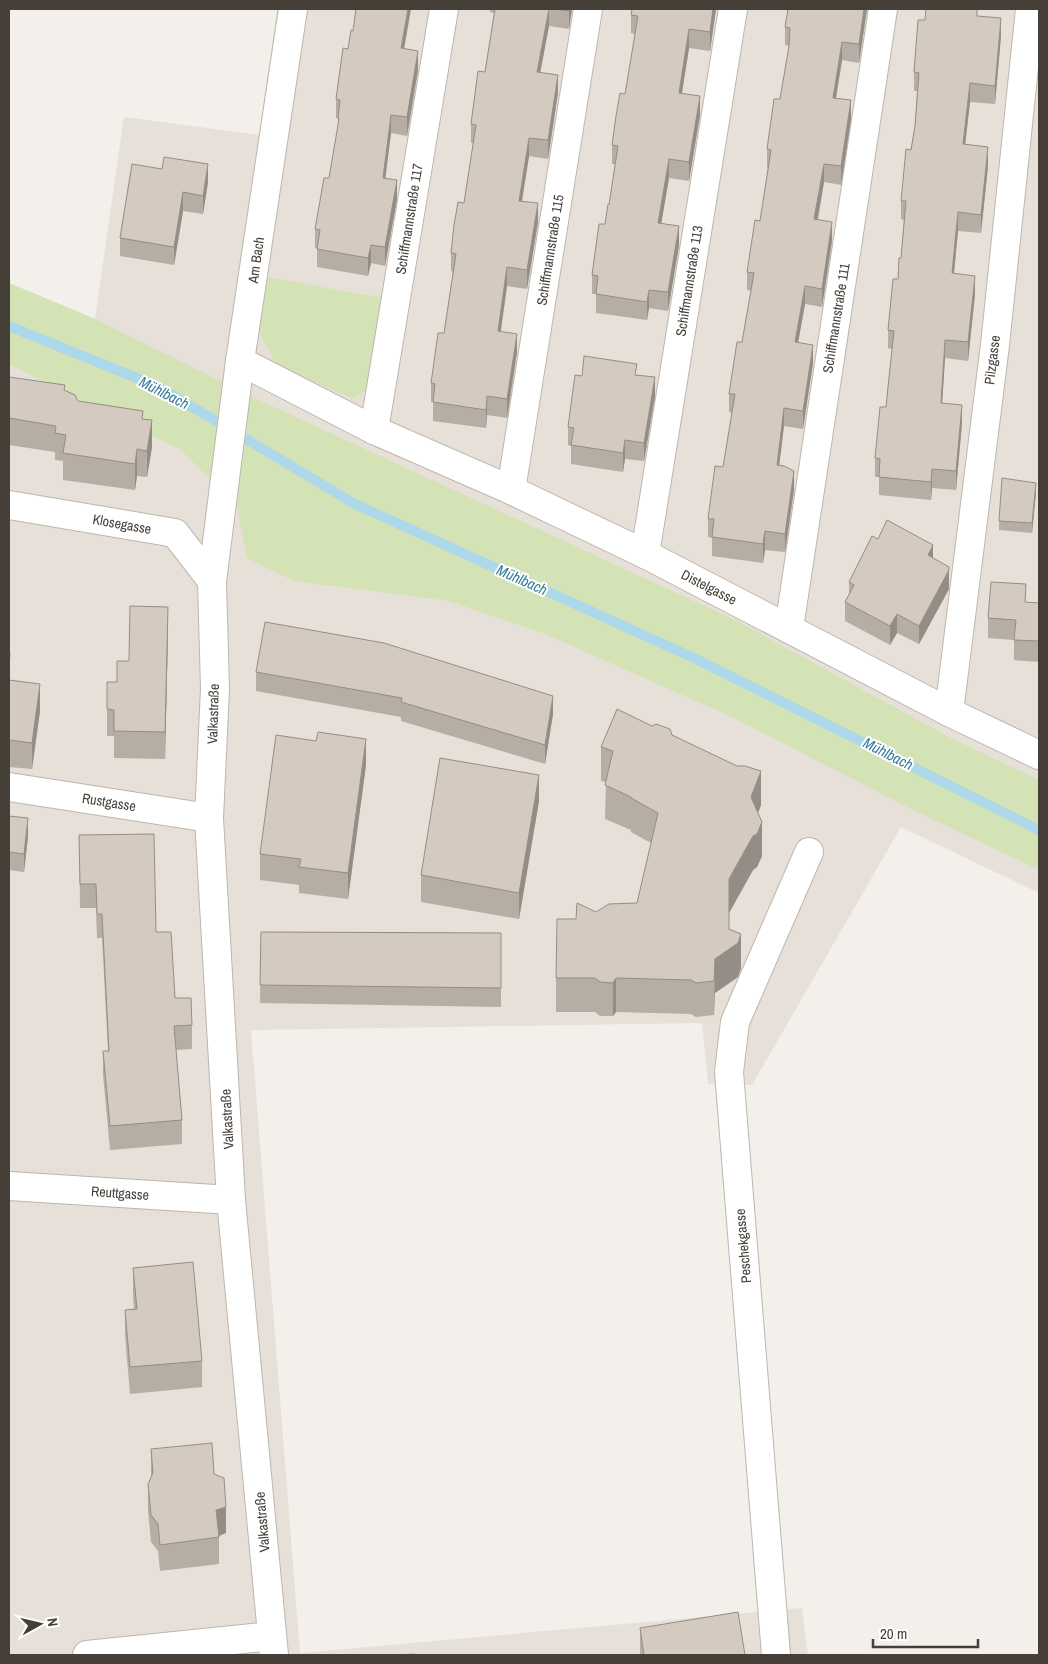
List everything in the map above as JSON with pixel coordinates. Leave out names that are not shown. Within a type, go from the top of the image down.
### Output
[{"type":"street","name":"Am Bach","points":[[228,455],[240,361],[293,9]]},
{"type":"street","name":"Schiffmannstraße 117","points":[[374,430],[444,9]]},
{"type":"street","name":"Schiffmannstraße 115","points":[[512,490],[588,9]]},
{"type":"street","name":"Schiffmannstraße 113","points":[[645,554],[732,9]]},
{"type":"street","name":"Schiffmannstraße 111","points":[[789,628],[882,9]]},
{"type":"street","name":"Pilzgasse","points":[[949,712],[994,345],[1030,9]]},
{"type":"street","points":[[240,361],[374,430]]},
{"type":"street","name":"Distelgasse","points":[[374,430],[512,490],[645,554],[949,712],[1039,755]]},
{"type":"street","name":"Valkastraße","points":[[228,455],[212,581],[215,688],[209,818],[232,1200],[273,1645]]},
{"type":"street","name":"Klosegasse","points":[[9,505],[175,533],[212,581]]},
{"type":"street","name":"Rustgasse","points":[[9,787],[209,818]]},
{"type":"street","name":"Peschekgasse","points":[[776,1655],[729,1072],[735,1022],[809,852]]},
{"type":"street","name":"Reuttgasse","points":[[9,1186],[232,1200]]},
{"type":"street","points":[[88,1655],[273,1645]]},
{"type":"shaded area","points":[[277,9],[1039,9],[1039,893],[901,827],[752,1085],[708,1084],[702,1023],[251,1030],[300,1653],[802,1608],[808,1655],[9,1655],[9,283],[95,319],[124,117],[259,135]]},
{"type":"green space","points":[[267,277],[383,298],[368,389],[354,399],[277,366],[258,330]]},
{"type":"green space","points":[[9,283],[95,319],[259,400],[737,621],[951,738],[1039,780],[1039,870],[911,809],[734,718],[545,634],[449,601],[294,581],[247,558],[237,507],[181,450],[9,364]]},
{"type":"building","points":[[356,9],[408,9],[401,48],[418,51],[407,117],[391,115],[383,178],[397,180],[385,247],[371,245],[368,258],[317,249],[320,230],[315,229],[324,178],[329,178],[339,119],[340,100],[336,99],[343,48],[348,49]]},
{"type":"building","points":[[495,9],[549,9],[537,72],[558,75],[548,140],[529,138],[519,201],[538,203],[527,270],[507,267],[498,331],[517,334],[507,399],[487,396],[486,410],[433,402],[435,384],[431,383],[438,333],[444,333],[456,254],[451,253],[458,202],[464,203],[476,125],[471,124],[478,71],[485,72]]},
{"type":"building","points":[[632,9],[713,9],[710,32],[689,29],[679,93],[700,96],[689,162],[669,159],[658,223],[679,226],[668,292],[649,290],[647,302],[596,294],[598,276],[592,275],[599,224],[605,224],[609,205],[618,146],[612,145],[616,116],[620,93],[625,94],[638,16],[631,15]]},
{"type":"building","points":[[788,9],[864,9],[859,44],[842,42],[833,98],[851,100],[841,166],[824,164],[814,219],[832,222],[822,289],[805,286],[795,342],[813,345],[803,411],[784,408],[777,465],[794,471],[785,534],[765,531],[763,544],[712,537],[714,519],[708,519],[715,466],[723,467],[735,394],[729,394],[737,342],[742,342],[754,273],[747,272],[755,220],[760,221],[771,150],[767,149],[774,99],[780,99],[789,46],[790,28],[785,27]]},
{"type":"building","points":[[926,9],[977,9],[977,16],[1001,18],[995,86],[970,83],[963,144],[988,147],[981,215],[958,212],[952,273],[975,276],[968,342],[945,340],[941,403],[962,405],[956,471],[932,469],[931,482],[879,477],[880,459],[875,458],[880,407],[886,407],[894,331],[888,330],[893,279],[898,279],[899,258],[901,258],[906,201],[901,201],[906,149],[911,150],[915,126],[919,73],[914,72],[918,20],[925,20]]},
{"type":"building","points":[[164,157],[208,164],[203,196],[183,192],[174,247],[120,238],[132,164],[162,169]]},
{"type":"building","points":[[584,356],[637,364],[635,375],[655,377],[644,443],[625,440],[623,453],[571,445],[574,428],[568,427],[575,375],[582,376]]},
{"type":"building","points":[[9,377],[65,385],[64,390],[75,395],[78,401],[143,411],[142,419],[152,420],[147,451],[137,449],[135,464],[63,453],[66,435],[55,433],[56,426],[9,418]]},
{"type":"building","points":[[1002,478],[1036,483],[1032,523],[999,521]]},
{"type":"building","points":[[887,520],[933,545],[928,555],[949,567],[919,626],[897,614],[890,626],[845,602],[854,585],[849,582],[872,536],[878,539]]},
{"type":"building","points":[[991,582],[1026,584],[1025,602],[1039,603],[1039,641],[1014,640],[1016,620],[988,618]]},
{"type":"building","points":[[130,606],[168,607],[165,732],[114,731],[114,710],[107,709],[107,682],[117,682],[117,661],[129,661]]},
{"type":"building","points":[[265,622],[384,643],[553,696],[545,745],[401,702],[402,698],[256,672]]},
{"type":"building","points":[[9,680],[40,684],[32,743],[9,740]]},
{"type":"building","points":[[617,709],[652,726],[656,724],[670,729],[672,735],[737,766],[745,766],[761,771],[751,797],[762,822],[757,834],[753,836],[729,879],[729,929],[741,934],[738,943],[715,959],[714,981],[696,983],[691,980],[616,978],[613,983],[600,982],[595,978],[556,978],[557,919],[576,919],[577,903],[596,912],[609,904],[637,903],[658,813],[631,797],[605,785],[613,751],[601,747]]},
{"type":"building","points":[[318,732],[366,739],[348,873],[299,867],[301,859],[260,854],[276,735],[316,741]]},
{"type":"building","points":[[440,758],[539,775],[519,893],[421,875]]},
{"type":"building","points":[[9,816],[28,818],[24,854],[9,852]]},
{"type":"building","points":[[154,834],[156,932],[171,932],[175,998],[191,998],[192,1025],[174,1026],[182,1120],[110,1126],[103,1051],[109,1051],[102,914],[97,914],[96,884],[80,884],[79,835]]},
{"type":"building","points":[[261,932],[501,933],[501,988],[260,985]]},
{"type":"building","points":[[193,1262],[202,1361],[130,1367],[125,1310],[137,1309],[133,1268]]},
{"type":"building","points":[[212,1443],[214,1474],[224,1478],[226,1507],[216,1510],[219,1537],[160,1545],[158,1524],[151,1515],[148,1484],[153,1473],[151,1449]]},
{"type":"building","points":[[738,1612],[745,1655],[644,1655],[640,1628]]},
{"type":"waterway","name":"Mühlbach","points":[[9,326],[159,387],[355,504],[696,659],[1039,830]]}]
